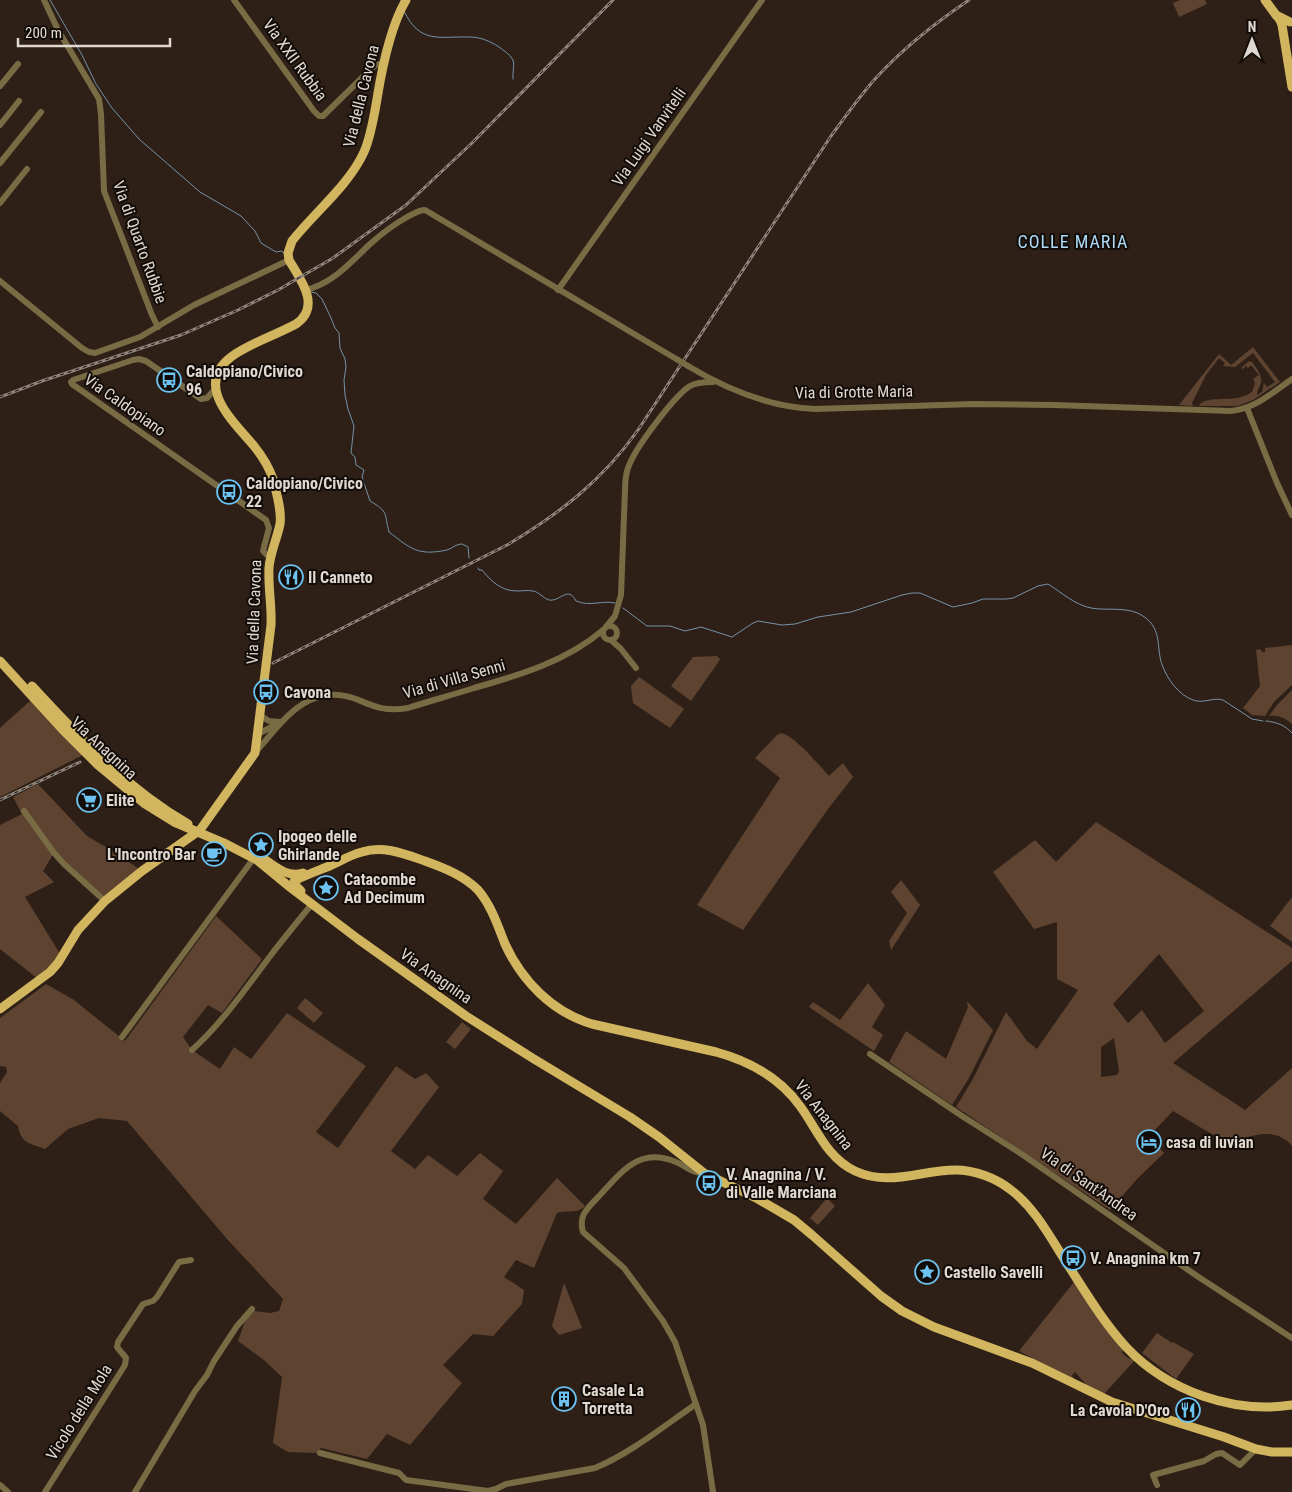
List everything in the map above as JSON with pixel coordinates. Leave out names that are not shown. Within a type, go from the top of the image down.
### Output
[{"type":"main road","points":[[1265,0],[1280,20],[1282,26],[1292,87]]},
{"type":"main road","points":[[1271,0],[1291,23]]},
{"type":"main road","name":"Via della Cavona","points":[[289,260],[288,253],[292,241],[350,175],[364,151],[373,120],[383,65],[404,5]]},
{"type":"main road","points":[[1276,15],[1291,23]]},
{"type":"main road","points":[[216,388],[218,373],[230,358],[286,330],[301,320],[308,306],[308,298],[306,290],[289,260]]},
{"type":"main road","name":"Via della Cavona","points":[[0,1009],[50,972],[82,926],[106,901],[142,871],[198,831],[255,754],[260,733],[271,625],[268,582],[270,558],[280,518],[273,479],[268,467],[258,450],[229,417],[216,388]]},
{"type":"main road","name":"Via Anagnina","points":[[0,654],[139,800],[163,816],[254,858],[328,916],[466,1016],[634,1120],[704,1173],[790,1217],[879,1295],[898,1308],[918,1320],[947,1332],[1028,1361],[1109,1400],[1256,1449],[1272,1452],[1292,1452]]},
{"type":"main road","name":"Via Anagnina","points":[[0,661],[98,765],[122,781]]},
{"type":"main road","name":"Via Anagnina","points":[[198,831],[247,849],[289,875],[298,875],[321,869]]},
{"type":"main road","name":"Via Anagnina","points":[[328,916],[294,884],[295,880],[362,852],[382,850],[400,853],[418,858],[460,876],[474,887],[485,901],[509,952],[520,970],[536,990],[561,1010],[574,1018],[592,1024],[716,1052],[750,1064],[784,1088],[801,1107],[828,1150],[843,1164],[860,1173],[875,1177],[896,1178],[958,1170],[978,1173],[998,1182],[1011,1190],[1025,1203],[1109,1326],[1128,1348],[1149,1367],[1179,1385],[1218,1401],[1250,1406],[1275,1407],[1292,1405]]},
{"type":"street","name":"Via di Quarto Rubbie","points":[[44,0],[58,30],[99,99],[104,191],[158,327]]},
{"type":"street","name":"Via XXII Rubbia","points":[[234,0],[319,116],[323,116],[374,66],[378,64],[383,65]]},
{"type":"street","name":"Via Luigi Vanvitelli","points":[[558,290],[762,0]]},
{"type":"street","points":[[0,86],[18,64]]},
{"type":"street","points":[[0,125],[19,101]]},
{"type":"street","points":[[0,163],[41,112]]},
{"type":"street","points":[[0,203],[27,169]]},
{"type":"street","name":"Via di Grotte Maria","points":[[306,290],[324,283],[339,274],[388,229],[405,218],[423,210],[433,214],[558,290],[718,383],[775,404],[804,409],[974,404],[1217,411],[1247,408],[1258,403],[1292,379]]},
{"type":"street","points":[[0,281],[78,345],[91,353],[136,339],[198,303],[289,260]]},
{"type":"street","name":"Via Caldopiano","points":[[216,388],[207,398],[201,399],[146,361],[139,359],[131,360],[72,380],[71,382],[266,520],[269,528],[264,551],[270,558]]},
{"type":"street","name":"Via di Villa Senni","points":[[588,642],[611,639],[617,632],[615,616],[622,593],[625,490],[627,473],[635,452],[682,392],[696,384],[718,383]]},
{"type":"street","points":[[1247,408],[1292,515]]},
{"type":"street","name":"Via di Villa Senni","points":[[255,754],[294,710],[303,704],[326,695],[345,696],[385,710],[397,710],[414,706],[522,673],[566,655],[588,642],[605,628],[615,616]]},
{"type":"street","points":[[615,628],[612,626],[605,628],[603,636],[611,639],[620,647],[636,668]]},
{"type":"street","points":[[261,716],[269,721],[283,722]]},
{"type":"street","points":[[267,740],[260,733],[283,722]]},
{"type":"street","points":[[24,812],[64,864],[106,901]]},
{"type":"street","points":[[122,1037],[254,858]]},
{"type":"street","points":[[192,1050],[225,1015],[312,904]]},
{"type":"street","name":"Via di Sant'Andrea","points":[[870,1054],[1023,1155],[1198,1276],[1292,1338]]},
{"type":"street","points":[[704,1173],[697,1173],[676,1162],[661,1158],[638,1160],[623,1171],[588,1208],[582,1217],[581,1226],[583,1232],[624,1268],[663,1321],[675,1342],[702,1425],[713,1492]]},
{"type":"street","name":"Vicolo della Mola","points":[[45,1492],[125,1365],[126,1358],[117,1347],[118,1342],[142,1304],[153,1301],[157,1297],[179,1262],[191,1260]]},
{"type":"street","points":[[135,1492],[214,1361],[237,1326],[252,1309]]},
{"type":"street","points":[[320,1453],[399,1473],[406,1480],[488,1490],[496,1489],[506,1484],[595,1468],[605,1464],[620,1456],[696,1404]]},
{"type":"street","points":[[1157,1485],[1153,1475],[1204,1461],[1216,1454],[1222,1453],[1240,1465],[1256,1449]]},
{"type":"street","points":[[0,1485],[8,1492]]},
{"type":"shaded area","points":[[1180,0],[1205,0],[1207,4],[1179,17],[1173,3]]},
{"type":"shaded area","points":[[1253,347],[1280,382],[1253,400],[1238,406],[1200,406],[1202,402],[1236,398],[1252,392],[1255,383],[1253,379],[1259,375],[1251,365],[1248,368],[1246,366],[1243,369],[1241,368],[1249,361],[1252,362],[1261,376],[1257,395],[1262,392],[1264,383],[1267,387],[1275,382],[1253,353],[1235,367],[1223,366],[1225,363],[1219,358],[1206,375],[1192,403],[1193,406],[1179,405],[1219,354],[1231,365]]},
{"type":"shaded area","points":[[1292,645],[1292,685],[1274,702],[1265,716],[1252,715],[1243,708],[1260,686],[1256,650],[1260,649],[1262,652],[1265,652],[1265,648]]},
{"type":"shaded area","points":[[717,656],[720,659],[691,701],[671,686],[693,657]]},
{"type":"shaded area","points":[[639,677],[684,709],[670,728],[633,703],[631,686]]},
{"type":"shaded area","points":[[1292,690],[1292,724],[1282,717],[1269,716],[1277,705]]},
{"type":"shaded area","points":[[31,700],[83,755],[0,797],[0,728]]},
{"type":"shaded area","points":[[781,733],[793,739],[829,776],[843,763],[853,777],[828,809],[743,930],[697,905],[780,778],[755,758]]},
{"type":"shaded area","points":[[38,784],[87,836],[139,869],[106,898],[55,851],[43,871],[54,882],[25,897],[59,952],[55,962],[37,978],[0,949],[0,825],[22,814],[13,797]]},
{"type":"shaded area","points":[[1096,822],[1292,948],[1292,961],[1173,1063],[1245,1110],[1292,1068],[1292,1146],[1278,1136],[1270,1134],[1245,1138],[1230,1145],[1173,1111],[1149,1136],[1164,1153],[1138,1178],[1110,1210],[956,1107],[973,1079],[1006,1012],[1027,1041],[1037,1049],[1078,990],[1057,979],[1057,922],[1034,929],[993,872],[1035,840],[1056,862]],"holes":[[[1159,954],[1204,1011],[1165,1043],[1142,1010],[1128,1023],[1113,1004]],[[1114,1038],[1119,1071],[1117,1075],[1101,1077],[1101,1047]]]},
{"type":"shaded area","points":[[901,880],[920,905],[891,950],[889,941],[907,913],[891,892]]},
{"type":"shaded area","points":[[1292,897],[1292,942],[1270,926]]},
{"type":"shaded area","points":[[216,916],[262,959],[222,1013],[208,1005],[183,1037],[192,1050],[220,1069],[234,1047],[251,1059],[287,1013],[366,1066],[316,1132],[338,1148],[396,1066],[415,1079],[426,1073],[439,1087],[391,1151],[415,1169],[428,1155],[457,1176],[480,1153],[503,1171],[483,1199],[516,1224],[557,1178],[585,1206],[575,1211],[557,1213],[534,1268],[516,1260],[504,1277],[524,1290],[522,1304],[493,1336],[473,1334],[443,1365],[462,1383],[410,1445],[387,1434],[367,1459],[321,1448],[317,1453],[288,1452],[273,1443],[282,1377],[265,1361],[238,1341],[246,1318],[253,1311],[270,1313],[279,1311],[283,1299],[227,1239],[127,1121],[99,1118],[68,1129],[45,1149],[24,1140],[18,1126],[0,1111],[0,1083],[7,1072],[6,1067],[0,1066],[0,1018],[46,984],[74,1000],[125,1041]]},
{"type":"shaded area","points":[[868,983],[885,1005],[872,1027],[883,1035],[874,1051],[809,1007],[813,1002],[840,1020]]},
{"type":"shaded area","points":[[305,998],[323,1013],[314,1023],[297,1008]]},
{"type":"shaded area","points":[[967,1001],[993,1030],[969,1078],[952,1105],[889,1062],[906,1031],[946,1059],[968,1007]]},
{"type":"shaded area","points":[[462,1022],[471,1029],[455,1049],[446,1042]]},
{"type":"shaded area","points":[[827,1198],[835,1206],[818,1225],[810,1218]]},
{"type":"shaded area","points":[[1074,1282],[1123,1348],[1122,1353],[1128,1358],[1135,1360],[1104,1394],[1086,1386],[1075,1372],[1072,1375],[1074,1380],[1019,1351]]},
{"type":"shaded area","points":[[564,1283],[582,1328],[559,1335],[552,1326]]},
{"type":"shaded area","points":[[1157,1333],[1194,1354],[1176,1379],[1142,1353]]},
{"type":"waterway","points":[[50,0],[82,55],[96,84],[112,108],[139,139],[200,192],[241,216],[255,231],[261,243],[276,252],[281,251],[284,253]]},
{"type":"waterway","points":[[404,11],[410,22],[424,34],[440,37],[477,38],[496,45],[513,60],[513,79]]},
{"type":"waterway","points":[[311,292],[316,293],[322,299],[339,333],[340,348],[346,367],[344,380],[345,395],[354,426],[351,453],[355,457],[356,465],[364,470],[362,477],[370,501],[385,514],[389,532],[409,547],[415,550],[437,552],[462,544],[468,547],[469,558]]},
{"type":"waterway","points":[[478,568],[497,585],[511,591],[533,591],[549,600],[570,594],[576,601],[581,603],[615,603]]},
{"type":"waterway","points":[[623,608],[647,626],[670,626],[685,631],[701,627],[732,637],[758,621],[782,625],[795,624],[818,617],[851,612],[912,593],[920,593],[953,607],[983,599],[1013,598],[1038,586],[1048,584],[1085,606],[1097,609],[1131,611],[1143,616],[1154,627],[1163,667],[1171,682],[1179,691],[1188,698],[1197,701],[1223,700],[1252,719],[1263,721]]},
{"type":"waterway","points":[[1266,721],[1280,724],[1292,733]]},
{"type":"railway","points":[[0,397],[42,381],[181,335],[278,290],[333,258],[406,205],[472,143],[613,0]]},
{"type":"railway","points":[[273,663],[507,545],[562,508],[594,481],[610,465],[638,430],[831,136],[858,100],[875,79],[908,46],[969,0]]},
{"type":"railway","points":[[0,800],[80,762]]},
{"type":"place","name":"Caldopiano/Civico 96","points":[[169,380]]},
{"type":"place","name":"Caldopiano/Civico 22","points":[[229,492]]},
{"type":"place","name":"Il Canneto","points":[[291,577]]},
{"type":"place","name":"Cavona","points":[[266,692]]},
{"type":"place","name":"Elite","points":[[89,800]]},
{"type":"place","name":"Ipogeo delle Ghirlande","points":[[261,845]]},
{"type":"place","name":"L'Incontro Bar","points":[[214,854]]},
{"type":"place","name":"Catacombe Ad Decimum","points":[[326,888]]},
{"type":"place","name":"casa di luvian","points":[[1149,1142]]},
{"type":"place","name":"V. Anagnina / V. di Valle Marciana","points":[[709,1183]]},
{"type":"place","name":"V. Anagnina km 7","points":[[1073,1258]]},
{"type":"place","name":"Castello Savelli","points":[[927,1272]]},
{"type":"place","name":"Casale La Torretta","points":[[564,1399]]},
{"type":"place","name":"La Cavola D'Oro","points":[[1188,1410]]},
{"type":"district","name":"COLLE MARIA","points":[[1073,241]]}]
